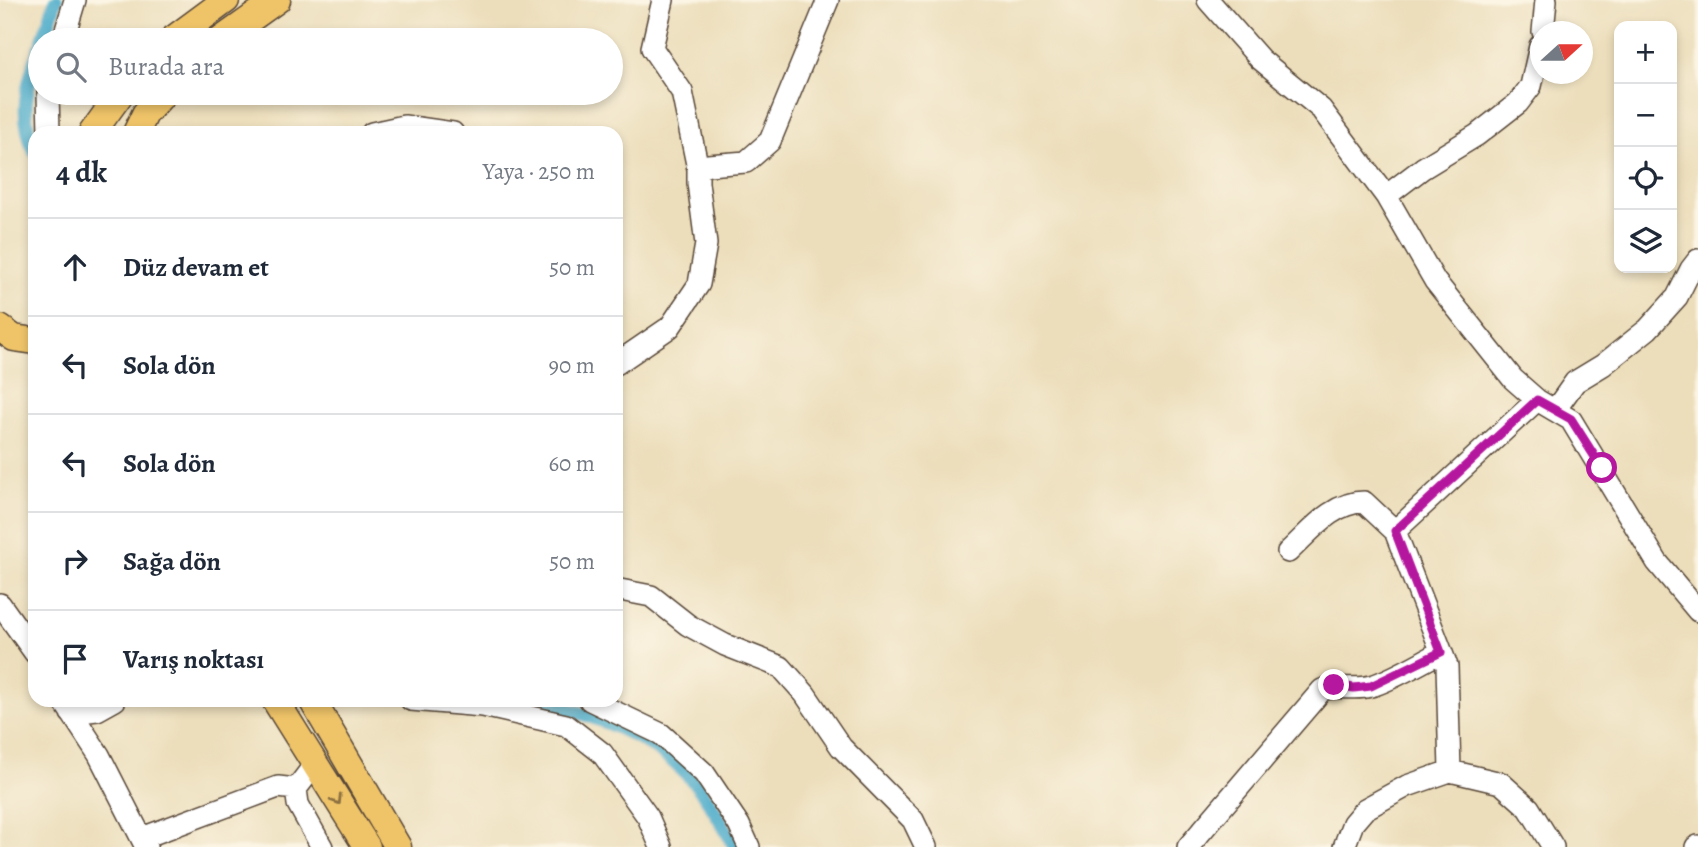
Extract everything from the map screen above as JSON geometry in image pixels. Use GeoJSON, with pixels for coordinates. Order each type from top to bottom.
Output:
{"type":"FeatureCollection","features":[{"type":"Feature","properties":{"kind":"main road"},"geometry":{"type":"LineString","coordinates":[[188,28],[226,0]]}},
{"type":"Feature","properties":{"kind":"main road"},"geometry":{"type":"LineString","coordinates":[[238,28],[277,0]]}},
{"type":"Feature","properties":{"kind":"main road"},"geometry":{"type":"LineString","coordinates":[[97,126],[112,105]]}},
{"type":"Feature","properties":{"kind":"main road"},"geometry":{"type":"LineString","coordinates":[[139,126],[153,105]]}},
{"type":"Feature","properties":{"kind":"main road"},"geometry":{"type":"LineString","coordinates":[[0,328],[15,338],[28,340]]}},
{"type":"Feature","properties":{"kind":"main road"},"geometry":{"type":"LineString","coordinates":[[279,707],[367,847]]}},
{"type":"Feature","properties":{"kind":"main road"},"geometry":{"type":"LineString","coordinates":[[316,707],[398,847]]}},
{"type":"Feature","properties":{"kind":"street"},"geometry":{"type":"LineString","coordinates":[[67,28],[75,0]]}},
{"type":"Feature","properties":{"kind":"street"},"geometry":{"type":"LineString","coordinates":[[623,359],[670,327],[699,284],[706,244],[698,169],[682,92],[652,48],[663,0]]}},
{"type":"Feature","properties":{"kind":"street"},"geometry":{"type":"LineString","coordinates":[[698,169],[708,164],[746,162],[770,141],[828,0]]}},
{"type":"Feature","properties":{"kind":"street"},"geometry":{"type":"LineString","coordinates":[[1208,0],[1260,59],[1321,109],[1386,196],[1435,281],[1513,379],[1546,405],[1571,419],[1657,562],[1698,611]]}},
{"type":"Feature","properties":{"kind":"street"},"geometry":{"type":"LineString","coordinates":[[1545,21],[1546,0]]}},
{"type":"Feature","properties":{"kind":"street"},"geometry":{"type":"LineString","coordinates":[[1386,196],[1423,168],[1477,135],[1518,103],[1532,84]]}},
{"type":"Feature","properties":{"kind":"street"},"geometry":{"type":"LineString","coordinates":[[48,105],[49,126]]}},
{"type":"Feature","properties":{"kind":"street"},"geometry":{"type":"LineString","coordinates":[[1395,531],[1546,405],[1648,329],[1677,297],[1691,268],[1698,260]]}},
{"type":"Feature","properties":{"kind":"street"},"geometry":{"type":"LineString","coordinates":[[1288,552],[1331,512],[1352,502],[1364,502],[1395,531],[1447,666],[1450,771]]}},
{"type":"Feature","properties":{"kind":"street"},"geometry":{"type":"LineString","coordinates":[[623,591],[651,596],[688,625],[724,645],[781,667],[805,694],[841,747],[913,820],[926,847]]}},
{"type":"Feature","properties":{"kind":"street"},"geometry":{"type":"LineString","coordinates":[[0,604],[28,643]]}},
{"type":"Feature","properties":{"kind":"street"},"geometry":{"type":"LineString","coordinates":[[1188,847],[1322,690],[1334,685],[1354,688],[1371,686],[1441,652]]}},
{"type":"Feature","properties":{"kind":"street"},"geometry":{"type":"LineString","coordinates":[[68,707],[99,755],[144,843],[278,787],[296,789]]}},
{"type":"Feature","properties":{"kind":"street"},"geometry":{"type":"LineString","coordinates":[[74,707],[97,710],[103,707]]}},
{"type":"Feature","properties":{"kind":"street"},"geometry":{"type":"LineString","coordinates":[[486,707],[566,725],[602,753],[648,817],[661,847]]}},
{"type":"Feature","properties":{"kind":"street"},"geometry":{"type":"LineString","coordinates":[[605,707],[661,734],[704,773],[739,825],[749,847]]}},
{"type":"Feature","properties":{"kind":"street"},"geometry":{"type":"LineString","coordinates":[[315,764],[296,789],[298,804],[322,847]]}},
{"type":"Feature","properties":{"kind":"street"},"geometry":{"type":"LineString","coordinates":[[1344,847],[1353,823],[1365,809],[1407,786],[1450,771],[1501,783],[1529,808],[1553,847]]}},
{"type":"Feature","properties":{"kind":"waterway"},"geometry":{"type":"LineString","coordinates":[[47,28],[56,0]]}},
{"type":"Feature","properties":{"kind":"waterway"},"geometry":{"type":"LineString","coordinates":[[28,87],[28,129]]}},
{"type":"Feature","properties":{"kind":"waterway"},"geometry":{"type":"LineString","coordinates":[[556,707],[596,718],[642,740],[662,753],[681,769],[709,801],[735,847]]}},
{"type":"Feature","properties":{"kind":"route"},"geometry":{"type":"LineString","coordinates":[[1334,685],[1354,688],[1371,686],[1441,652],[1395,531],[1537,400],[1571,419],[1602,468]]}}]}
